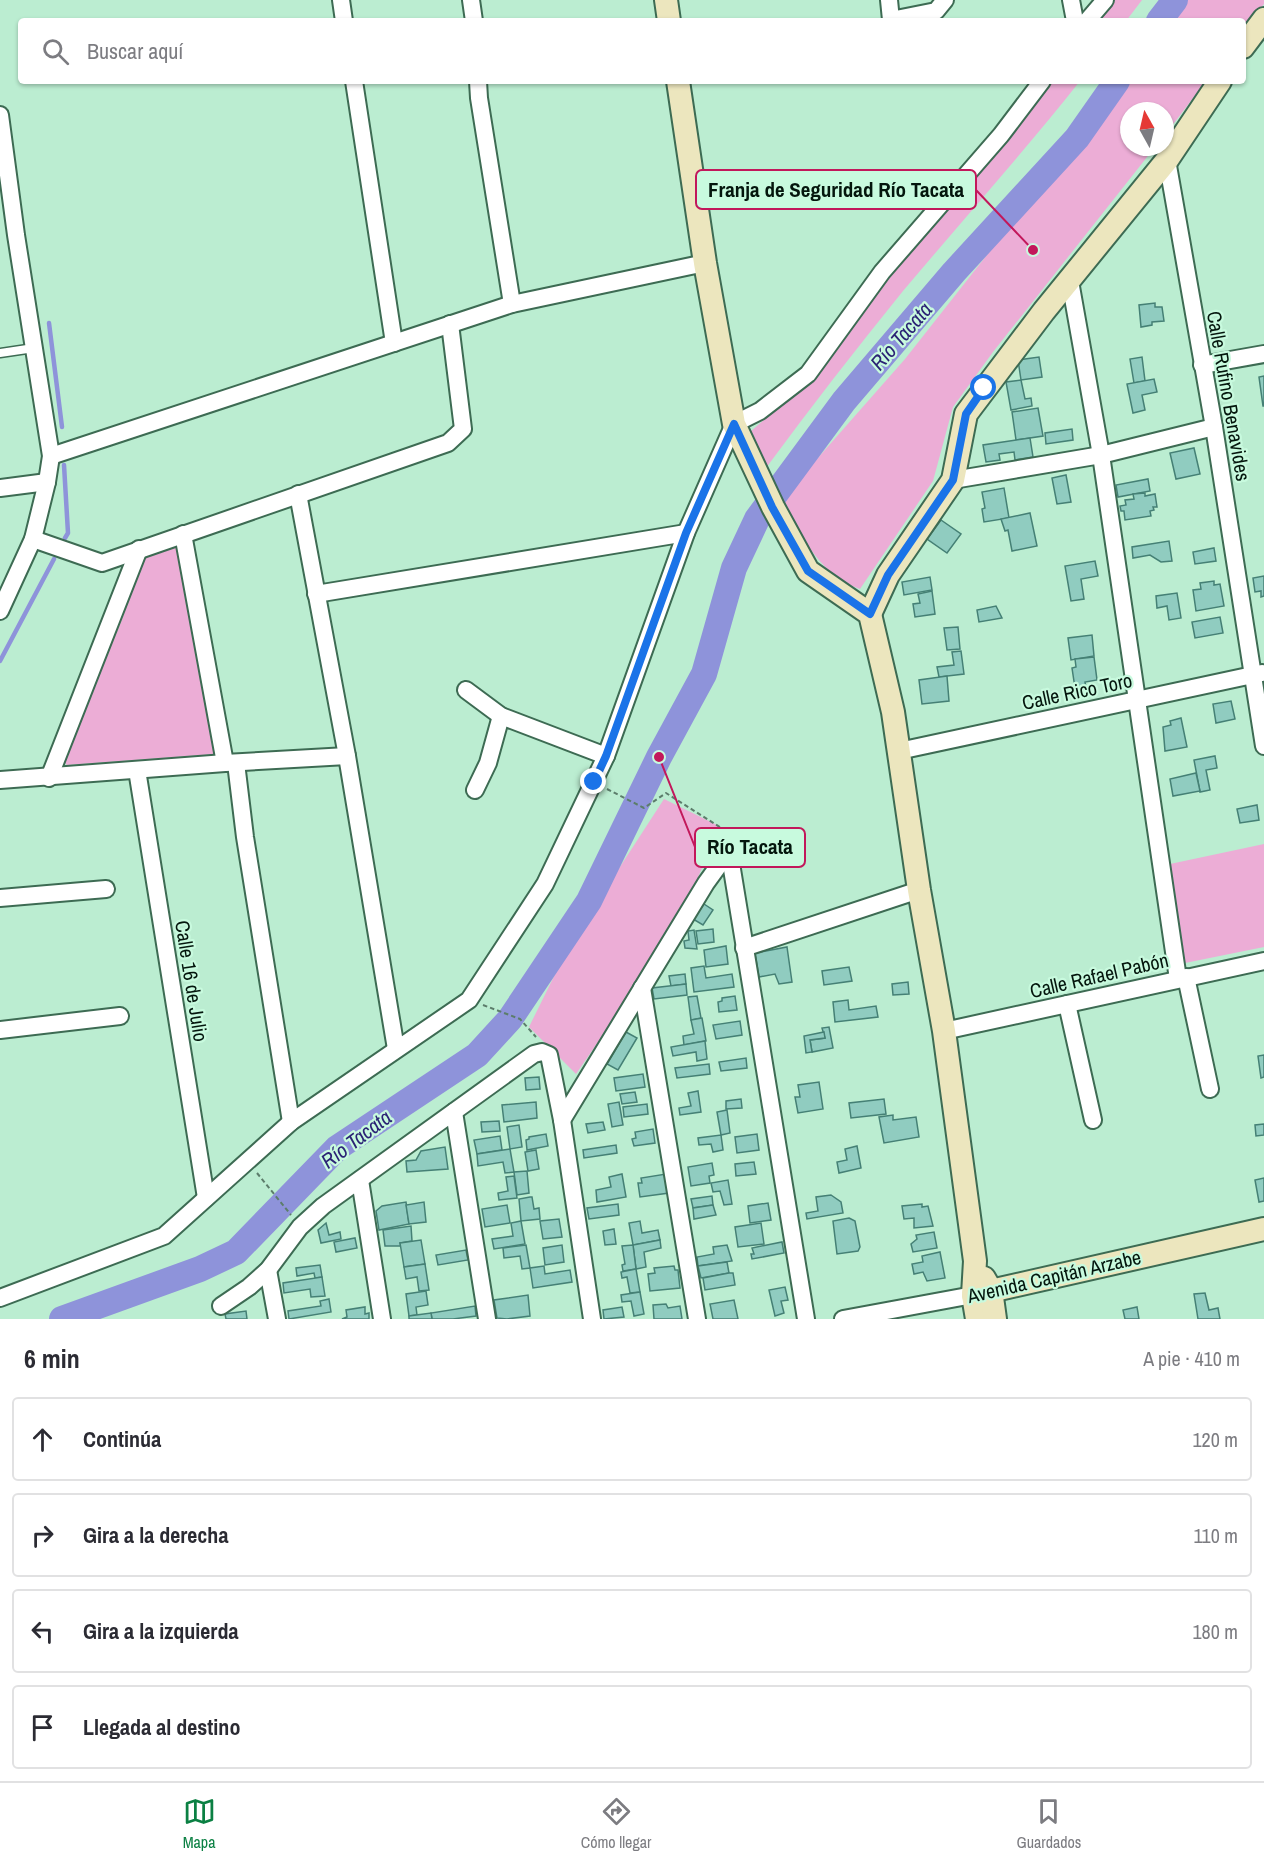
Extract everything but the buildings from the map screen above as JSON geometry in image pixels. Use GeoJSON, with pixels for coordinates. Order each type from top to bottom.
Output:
{"type":"FeatureCollection","features":[{"type":"Feature","properties":{"kind":"street"},"geometry":{"type":"LineString","coordinates":[[341,0],[344,18]]}},
{"type":"Feature","properties":{"kind":"street"},"geometry":{"type":"LineString","coordinates":[[471,0],[474,18]]}},
{"type":"Feature","properties":{"kind":"street"},"geometry":{"type":"LineString","coordinates":[[666,0],[669,18]]}},
{"type":"Feature","properties":{"kind":"street"},"geometry":{"type":"LineString","coordinates":[[889,0],[891,18]]}},
{"type":"Feature","properties":{"kind":"street"},"geometry":{"type":"LineString","coordinates":[[901,18],[936,11],[945,0]]}},
{"type":"Feature","properties":{"kind":"street"},"geometry":{"type":"LineString","coordinates":[[1071,0],[1074,18]]}},
{"type":"Feature","properties":{"kind":"street"},"geometry":{"type":"LineString","coordinates":[[1090,18],[1105,0]]}},
{"type":"Feature","properties":{"kind":"street"},"geometry":{"type":"LineString","coordinates":[[1246,43],[1264,19]]}},
{"type":"Feature","properties":{"kind":"street"},"geometry":{"type":"LineString","coordinates":[[354,84],[394,343]]}},
{"type":"Feature","properties":{"kind":"street"},"geometry":{"type":"LineString","coordinates":[[478,84],[512,304]]}},
{"type":"Feature","properties":{"kind":"street"},"geometry":{"type":"LineString","coordinates":[[678,84],[705,263],[734,424],[772,507],[808,571],[870,614]]}},
{"type":"Feature","properties":{"kind":"street"},"geometry":{"type":"LineString","coordinates":[[0,1298],[164,1236],[291,1122],[468,1000],[545,884],[594,782],[606,756],[686,533],[734,424],[760,411],[808,374],[882,272],[1001,135],[1040,84]]}},
{"type":"Feature","properties":{"kind":"street"},"geometry":{"type":"LineString","coordinates":[[995,1319],[982,1293],[975,1261],[944,1031],[919,890],[893,712],[870,614],[888,575],[953,480],[966,414],[1037,319],[1167,160],[1218,84]]}},
{"type":"Feature","properties":{"kind":"street"},"geometry":{"type":"LineString","coordinates":[[0,116],[16,235],[51,456],[33,539],[0,611]]}},
{"type":"Feature","properties":{"kind":"street","name":"Calle Rufino Benavides"},"geometry":{"type":"LineString","coordinates":[[1167,160],[1259,674],[1264,746]]}},
{"type":"Feature","properties":{"kind":"street"},"geometry":{"type":"LineString","coordinates":[[51,456],[512,304],[705,263]]}},
{"type":"Feature","properties":{"kind":"street"},"geometry":{"type":"LineString","coordinates":[[1070,281],[1101,455],[1182,978],[1210,1089]]}},
{"type":"Feature","properties":{"kind":"street"},"geometry":{"type":"LineString","coordinates":[[33,539],[102,562],[448,443],[463,429],[450,324]]}},
{"type":"Feature","properties":{"kind":"street"},"geometry":{"type":"LineString","coordinates":[[1202,364],[1264,354]]}},
{"type":"Feature","properties":{"kind":"street"},"geometry":{"type":"LineString","coordinates":[[953,480],[1101,455],[1214,427]]}},
{"type":"Feature","properties":{"kind":"street"},"geometry":{"type":"LineString","coordinates":[[0,488],[47,482]]}},
{"type":"Feature","properties":{"kind":"street"},"geometry":{"type":"LineString","coordinates":[[298,494],[347,756],[396,1049]]}},
{"type":"Feature","properties":{"kind":"street"},"geometry":{"type":"LineString","coordinates":[[316,594],[686,533]]}},
{"type":"Feature","properties":{"kind":"street"},"geometry":{"type":"LineString","coordinates":[[183,534],[245,837],[291,1122]]}},
{"type":"Feature","properties":{"kind":"street"},"geometry":{"type":"LineString","coordinates":[[49,778],[139,549]]}},
{"type":"Feature","properties":{"kind":"street","name":"Calle Rico Toro"},"geometry":{"type":"LineString","coordinates":[[899,751],[1259,674]]}},
{"type":"Feature","properties":{"kind":"street"},"geometry":{"type":"LineString","coordinates":[[466,690],[501,716],[606,756]]}},
{"type":"Feature","properties":{"kind":"street"},"geometry":{"type":"LineString","coordinates":[[475,790],[488,763],[501,716]]}},
{"type":"Feature","properties":{"kind":"street"},"geometry":{"type":"LineString","coordinates":[[0,780],[347,756]]}},
{"type":"Feature","properties":{"kind":"street","name":"Calle 16 de Julio"},"geometry":{"type":"LineString","coordinates":[[137,770],[206,1198]]}},
{"type":"Feature","properties":{"kind":"street"},"geometry":{"type":"LineString","coordinates":[[734,845],[744,948],[806,1319]]}},
{"type":"Feature","properties":{"kind":"street"},"geometry":{"type":"LineString","coordinates":[[562,1120],[706,884],[734,845]]}},
{"type":"Feature","properties":{"kind":"street"},"geometry":{"type":"LineString","coordinates":[[0,898],[106,889]]}},
{"type":"Feature","properties":{"kind":"street"},"geometry":{"type":"LineString","coordinates":[[744,948],[919,890]]}},
{"type":"Feature","properties":{"kind":"street","name":"Calle Rafael Pabón"},"geometry":{"type":"LineString","coordinates":[[944,1031],[1264,962]]}},
{"type":"Feature","properties":{"kind":"street"},"geometry":{"type":"LineString","coordinates":[[642,988],[697,1319]]}},
{"type":"Feature","properties":{"kind":"street"},"geometry":{"type":"LineString","coordinates":[[1068,1004],[1093,1120]]}},
{"type":"Feature","properties":{"kind":"street"},"geometry":{"type":"LineString","coordinates":[[0,1030],[120,1016]]}},
{"type":"Feature","properties":{"kind":"street"},"geometry":{"type":"LineString","coordinates":[[221,1306],[249,1287],[268,1270],[300,1227],[323,1206],[534,1054],[542,1052],[549,1055],[562,1120],[592,1319]]}},
{"type":"Feature","properties":{"kind":"street"},"geometry":{"type":"LineString","coordinates":[[454,1112],[487,1319]]}},
{"type":"Feature","properties":{"kind":"street"},"geometry":{"type":"LineString","coordinates":[[360,1180],[382,1319]]}},
{"type":"Feature","properties":{"kind":"street","name":"Avenida Capitán Arzabe"},"geometry":{"type":"LineString","coordinates":[[843,1319],[982,1293],[1264,1229]]}},
{"type":"Feature","properties":{"kind":"street"},"geometry":{"type":"LineString","coordinates":[[268,1270],[277,1319]]}},
{"type":"Feature","properties":{"kind":"street"},"geometry":{"type":"LineString","coordinates":[[977,1319],[982,1293]]}},
{"type":"Feature","properties":{"kind":"lane"},"geometry":{"type":"LineString","coordinates":[[0,353],[35,348]]}},
{"type":"Feature","properties":{"kind":"path"},"geometry":{"type":"LineString","coordinates":[[594,782],[644,808],[666,793],[734,845]]}},
{"type":"Feature","properties":{"kind":"path"},"geometry":{"type":"LineString","coordinates":[[495,1008],[520,1019],[537,1038],[542,1052]]}},
{"type":"Feature","properties":{"kind":"path"},"geometry":{"type":"LineString","coordinates":[[247,1162],[288,1212]]}},
{"type":"Feature","properties":{"kind":"shaded area"},"geometry":{"type":"Polygon","coordinates":[[[1111,0],[1142,0],[1128,18],[1097,18],[1111,0]]]}},
{"type":"Feature","properties":{"kind":"shaded area"},"geometry":{"type":"Polygon","coordinates":[[[1187,0],[1264,0],[1264,4],[1246,28],[1246,18],[1173,18],[1187,0]]]}},
{"type":"Feature","properties":{"kind":"shaded area"},"geometry":{"type":"Polygon","coordinates":[[[1046,84],[1078,84],[1015,161],[903,291],[766,468],[750,432],[811,379],[886,276],[1046,84]]]}},
{"type":"Feature","properties":{"kind":"shaded area"},"geometry":{"type":"Polygon","coordinates":[[[1122,84],[1204,84],[1174,123],[1174,102],[1120,102],[1120,156],[1148,156],[993,352],[953,407],[933,481],[860,589],[833,574],[822,564],[780,501],[905,359],[1122,84]]]}},
{"type":"Feature","properties":{"kind":"shaded area"},"geometry":{"type":"Polygon","coordinates":[[[177,541],[216,754],[67,765],[63,761],[123,617],[141,554],[177,541]]]}},
{"type":"Feature","properties":{"kind":"shaded area"},"geometry":{"type":"Polygon","coordinates":[[[664,799],[719,826],[697,880],[636,987],[576,1074],[529,1027],[570,944],[664,799]]]}},
{"type":"Feature","properties":{"kind":"shaded area"},"geometry":{"type":"Polygon","coordinates":[[[1264,844],[1264,947],[1185,963],[1170,864],[1264,844]]]}},
{"type":"Feature","properties":{"kind":"waterway","name":"Río Tacata"},"geometry":{"type":"LineString","coordinates":[[1161,18],[1175,0]]}},
{"type":"Feature","properties":{"kind":"waterway","name":"Río Tacata"},"geometry":{"type":"LineString","coordinates":[[62,1319],[200,1269],[236,1252],[337,1148],[477,1055],[510,1019],[589,901],[659,757],[704,674],[734,568],[757,519],[844,401],[954,272],[1077,138],[1115,84]]}},
{"type":"Feature","properties":{"kind":"waterway"},"geometry":{"type":"LineString","coordinates":[[49,323],[62,427]]}},
{"type":"Feature","properties":{"kind":"waterway"},"geometry":{"type":"LineString","coordinates":[[64,465],[68,533],[65,538]]}},
{"type":"Feature","properties":{"kind":"waterway"},"geometry":{"type":"LineString","coordinates":[[0,661],[54,559]]}},
{"type":"Feature","properties":{"kind":"place","name":"Franja de Seguridad Río Tacata"},"geometry":{"type":"Point","coordinates":[1033,250]}},
{"type":"Feature","properties":{"kind":"place","name":"Río Tacata"},"geometry":{"type":"Point","coordinates":[659,757]}},
{"type":"Feature","properties":{"kind":"route"},"geometry":{"type":"LineString","coordinates":[[594,782],[606,756],[686,533],[734,424],[772,507],[808,571],[870,614],[888,575],[953,480],[966,414],[984,388]]}}]}
